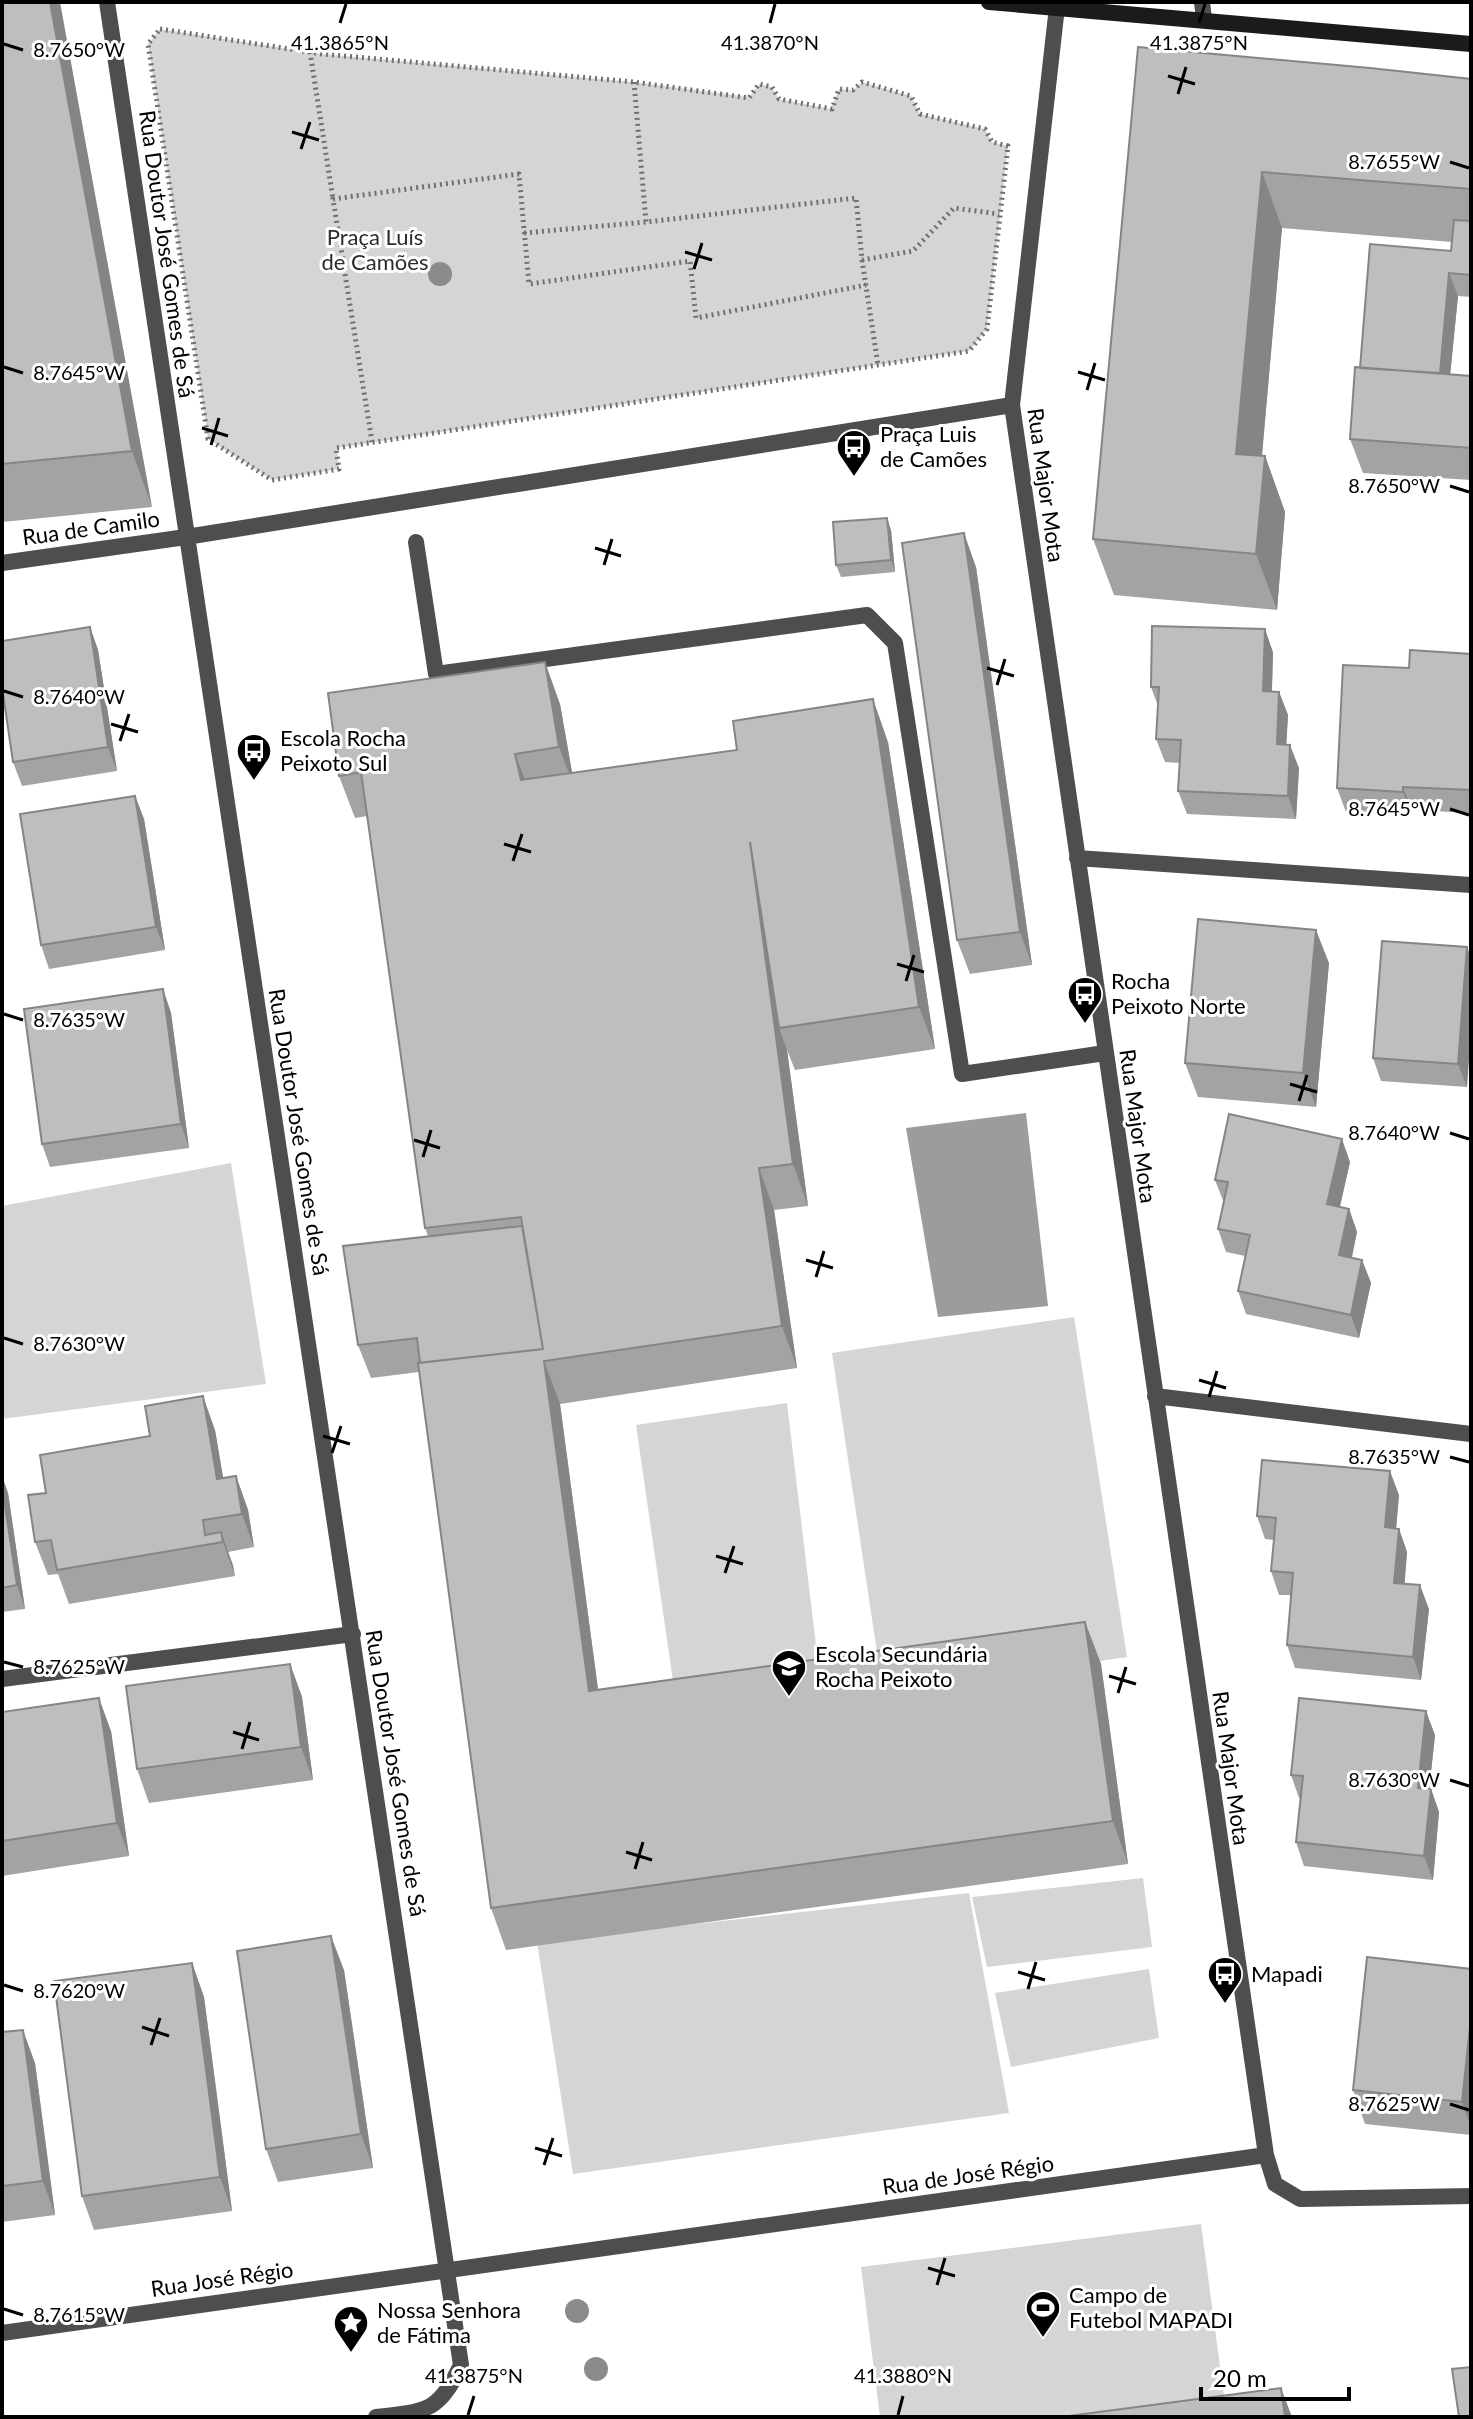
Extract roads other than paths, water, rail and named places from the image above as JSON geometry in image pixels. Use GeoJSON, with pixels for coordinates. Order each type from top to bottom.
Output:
{"type":"FeatureCollection","features":[{"type":"Feature","properties":{"kind":"main road"},"geometry":{"type":"LineString","coordinates":[[989,2],[1057,7],[1203,10],[1471,44]]}},
{"type":"Feature","properties":{"kind":"street","name":"Rua Doutor José Gomes de Sá"},"geometry":{"type":"LineString","coordinates":[[107,2],[461,2365],[451,2388],[430,2409],[376,2417]]}},
{"type":"Feature","properties":{"kind":"street","name":"Rua Major Mota"},"geometry":{"type":"LineString","coordinates":[[1057,7],[1012,405],[1266,2155]]}},
{"type":"Feature","properties":{"kind":"street"},"geometry":{"type":"LineString","coordinates":[[186,537],[1012,405]]}},
{"type":"Feature","properties":{"kind":"street","name":"Rua de Camilo"},"geometry":{"type":"LineString","coordinates":[[2,563],[186,537]]}},
{"type":"Feature","properties":{"kind":"street"},"geometry":{"type":"LineString","coordinates":[[416,542],[436,674],[867,615],[895,643],[962,1074],[1105,1053]]}},
{"type":"Feature","properties":{"kind":"street"},"geometry":{"type":"LineString","coordinates":[[1077,858],[1471,885]]}},
{"type":"Feature","properties":{"kind":"street"},"geometry":{"type":"LineString","coordinates":[[1155,1396],[1471,1434]]}},
{"type":"Feature","properties":{"kind":"street"},"geometry":{"type":"LineString","coordinates":[[2,1679],[353,1634]]}},
{"type":"Feature","properties":{"kind":"street"},"geometry":{"type":"LineString","coordinates":[[1266,2155],[1275,2184],[1300,2199],[1471,2196]]}},
{"type":"Feature","properties":{"kind":"street","name":"Rua de José Régio"},"geometry":{"type":"LineString","coordinates":[[448,2269],[1266,2155]]}},
{"type":"Feature","properties":{"kind":"street","name":"Rua José Régio"},"geometry":{"type":"LineString","coordinates":[[2,2333],[448,2269]]}},
{"type":"Feature","properties":{"kind":"place","name":"Praça Luis de Camões"},"geometry":{"type":"Point","coordinates":[854,478]}},
{"type":"Feature","properties":{"kind":"place","name":"Escola Rocha Peixoto Sul"},"geometry":{"type":"Point","coordinates":[254,782]}},
{"type":"Feature","properties":{"kind":"place","name":"Rocha Peixoto Norte"},"geometry":{"type":"Point","coordinates":[1085,1025]}},
{"type":"Feature","properties":{"kind":"place","name":"Escola Secundária Rocha Peixoto"},"geometry":{"type":"Point","coordinates":[789,1698]}},
{"type":"Feature","properties":{"kind":"place","name":"Mapadi"},"geometry":{"type":"Point","coordinates":[1225,2005]}},
{"type":"Feature","properties":{"kind":"place","name":"Campo de Futebol MAPADI"},"geometry":{"type":"Point","coordinates":[1043,2339]}},
{"type":"Feature","properties":{"kind":"place","name":"Nossa Senhora de Fátima"},"geometry":{"type":"Point","coordinates":[351,2354]}},
{"type":"Feature","properties":{"kind":"park label","name":"Praça Luís de Camões"},"geometry":{"type":"Point","coordinates":[375,250]}}]}
